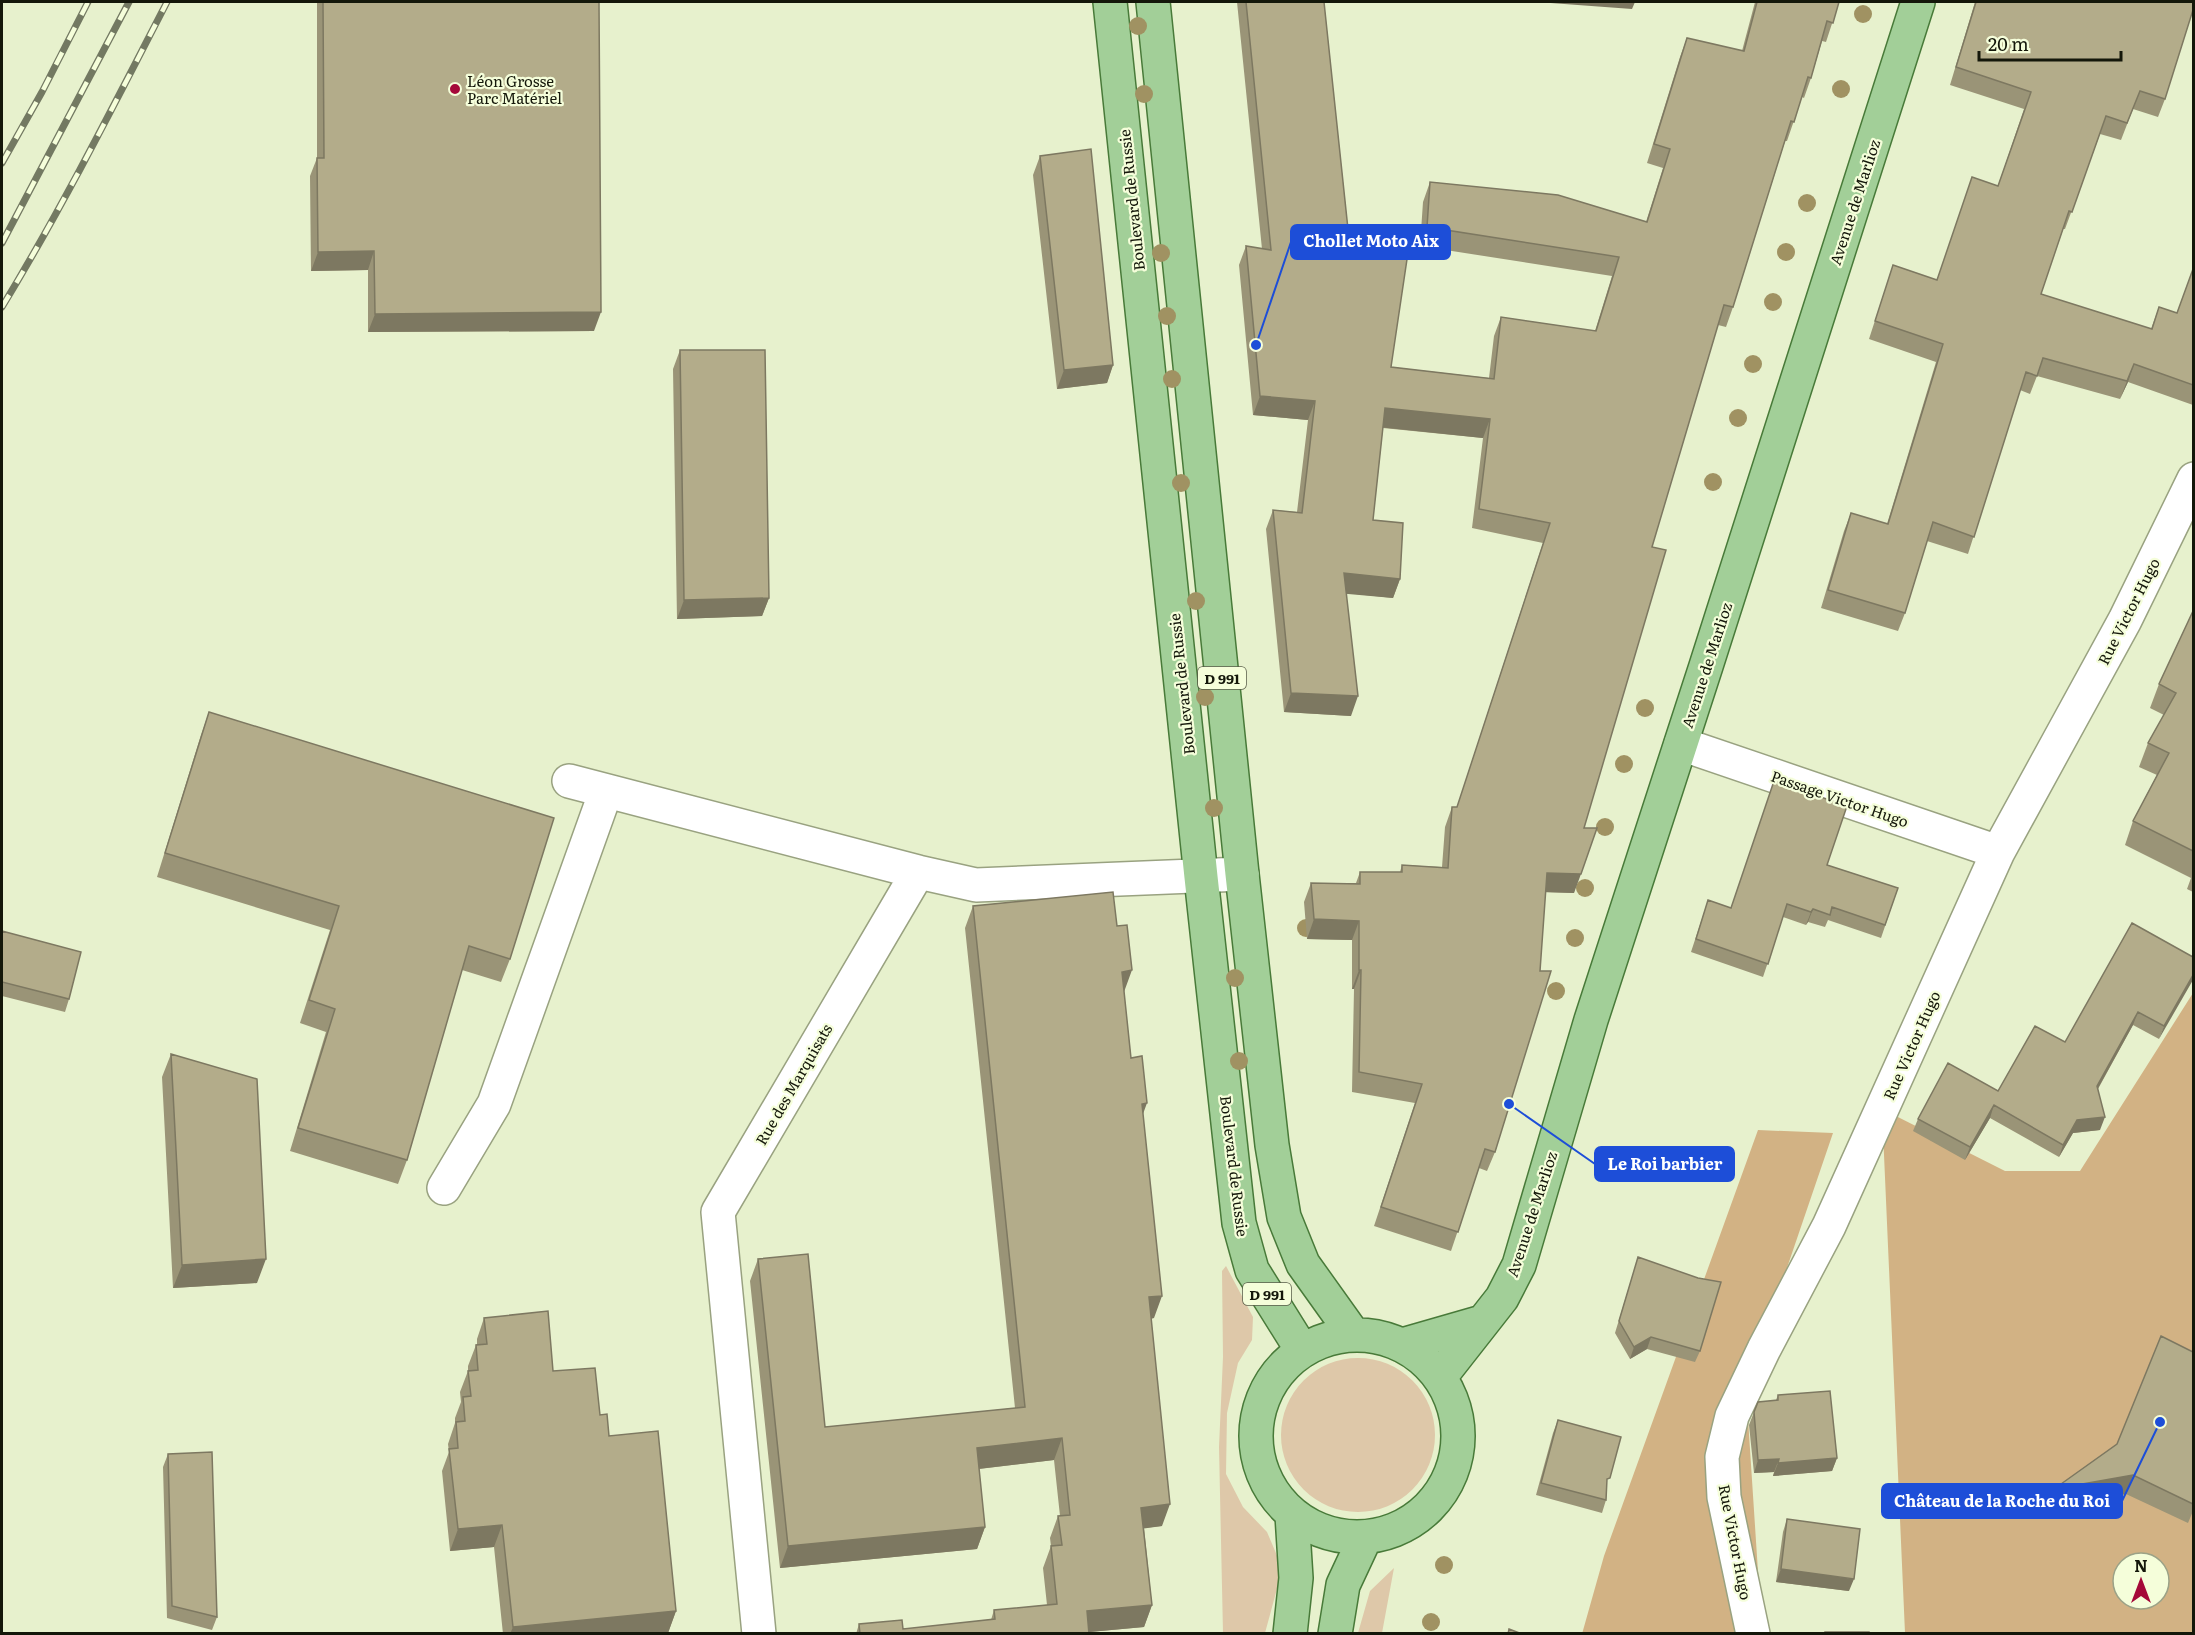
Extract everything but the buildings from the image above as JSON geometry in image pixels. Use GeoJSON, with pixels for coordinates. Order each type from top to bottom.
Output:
{"type":"FeatureCollection","features":[{"type":"Feature","properties":{"kind":"main road","name":"Boulevard de Russie"},"geometry":{"type":"LineString","coordinates":[[1110,2],[1239,1222],[1252,1270],[1302,1350]]}},
{"type":"Feature","properties":{"kind":"main road","name":"D 991"},"geometry":{"type":"LineString","coordinates":[[1154,2],[1242,874],[1272,1145],[1284,1217],[1304,1264],[1353,1334]]}},
{"type":"Feature","properties":{"kind":"main road","name":"Avenue de Marlioz"},"geometry":{"type":"LineString","coordinates":[[1440,1377],[1502,1298],[1519,1264],[1591,1020],[1918,2]]}},
{"type":"Feature","properties":{"kind":"main road"},"geometry":{"type":"LineString","coordinates":[[1402,1346],[1482,1322]]}},
{"type":"Feature","properties":{"kind":"main road"},"geometry":{"type":"LineString","coordinates":[[1353,1334],[1378,1337],[1402,1346],[1423,1359],[1440,1377],[1454,1407],[1458,1440],[1451,1472],[1435,1500],[1413,1520],[1386,1533],[1365,1538],[1324,1532],[1292,1515],[1281,1504],[1262,1475],[1255,1440],[1260,1405],[1276,1374],[1302,1350],[1326,1339],[1353,1334]]}},
{"type":"Feature","properties":{"kind":"main road"},"geometry":{"type":"LineString","coordinates":[[1290,1634],[1296,1578],[1292,1515]]}},
{"type":"Feature","properties":{"kind":"main road"},"geometry":{"type":"LineString","coordinates":[[1335,1634],[1343,1585],[1365,1538]]}},
{"type":"Feature","properties":{"kind":"street","name":"Rue Victor Hugo"},"geometry":{"type":"LineString","coordinates":[[1753,1634],[1724,1497],[1722,1456],[1737,1407],[1829,1227],[1998,852],[2125,620],[2193,479]]}},
{"type":"Feature","properties":{"kind":"street","name":"Passage Victor Hugo"},"geometry":{"type":"LineString","coordinates":[[1681,744],[1998,852]]}},
{"type":"Feature","properties":{"kind":"street"},"geometry":{"type":"LineString","coordinates":[[569,781],[976,885],[1201,878],[1242,874]]}},
{"type":"Feature","properties":{"kind":"street"},"geometry":{"type":"LineString","coordinates":[[444,1188],[494,1104],[606,791]]}},
{"type":"Feature","properties":{"kind":"street","name":"Rue des Marquisats"},"geometry":{"type":"LineString","coordinates":[[759,1634],[718,1212],[918,872]]}},
{"type":"Feature","properties":{"kind":"shaded area"},"geometry":{"type":"Polygon","coordinates":[[[2193,993],[2193,1633],[1905,1633],[1882,1109],[2005,1171],[2080,1171],[2193,993]]]}},
{"type":"Feature","properties":{"kind":"shaded area"},"geometry":{"type":"Polygon","coordinates":[[[1758,1130],[1833,1133],[1746,1388],[1762,1633],[1582,1634],[1604,1556],[1758,1130]]]}},
{"type":"Feature","properties":{"kind":"shaded area"},"geometry":{"type":"Polygon","coordinates":[[[1226,1266],[1253,1317],[1252,1340],[1238,1363],[1227,1413],[1226,1474],[1243,1507],[1267,1532],[1278,1558],[1278,1585],[1265,1633],[1223,1633],[1219,1447],[1223,1357],[1222,1271],[1226,1266]]]}},
{"type":"Feature","properties":{"kind":"shaded area"},"geometry":{"type":"Polygon","coordinates":[[[1358,1358],[1373,1359],[1387,1364],[1401,1371],[1412,1381],[1422,1392],[1429,1406],[1434,1420],[1434,1450],[1429,1464],[1422,1478],[1412,1489],[1401,1499],[1387,1506],[1373,1511],[1358,1512],[1343,1511],[1329,1506],[1315,1499],[1304,1489],[1294,1478],[1287,1464],[1282,1450],[1281,1435],[1282,1420],[1287,1406],[1294,1392],[1304,1381],[1315,1371],[1329,1364],[1343,1359],[1358,1358]]]}},
{"type":"Feature","properties":{"kind":"shaded area"},"geometry":{"type":"Polygon","coordinates":[[[1394,1568],[1382,1633],[1358,1633],[1370,1591],[1394,1568]]]}},
{"type":"Feature","properties":{"kind":"railway"},"geometry":{"type":"LineString","coordinates":[[2,163],[42,92],[88,2]]}},
{"type":"Feature","properties":{"kind":"railway"},"geometry":{"type":"LineString","coordinates":[[2,243],[129,2]]}},
{"type":"Feature","properties":{"kind":"railway"},"geometry":{"type":"LineString","coordinates":[[2,307],[67,194],[167,2]]}},
{"type":"Feature","properties":{"kind":"place","name":"Léon Grosse Parc Matériel"},"geometry":{"type":"Point","coordinates":[455,89]}},
{"type":"Feature","properties":{"kind":"place","name":"Chollet Moto Aix"},"geometry":{"type":"Point","coordinates":[1256,345]}},
{"type":"Feature","properties":{"kind":"place","name":"Le Roi barbier"},"geometry":{"type":"Point","coordinates":[1509,1104]}},
{"type":"Feature","properties":{"kind":"place","name":"Château de la Roche du Roi"},"geometry":{"type":"Point","coordinates":[2160,1422]}}]}
